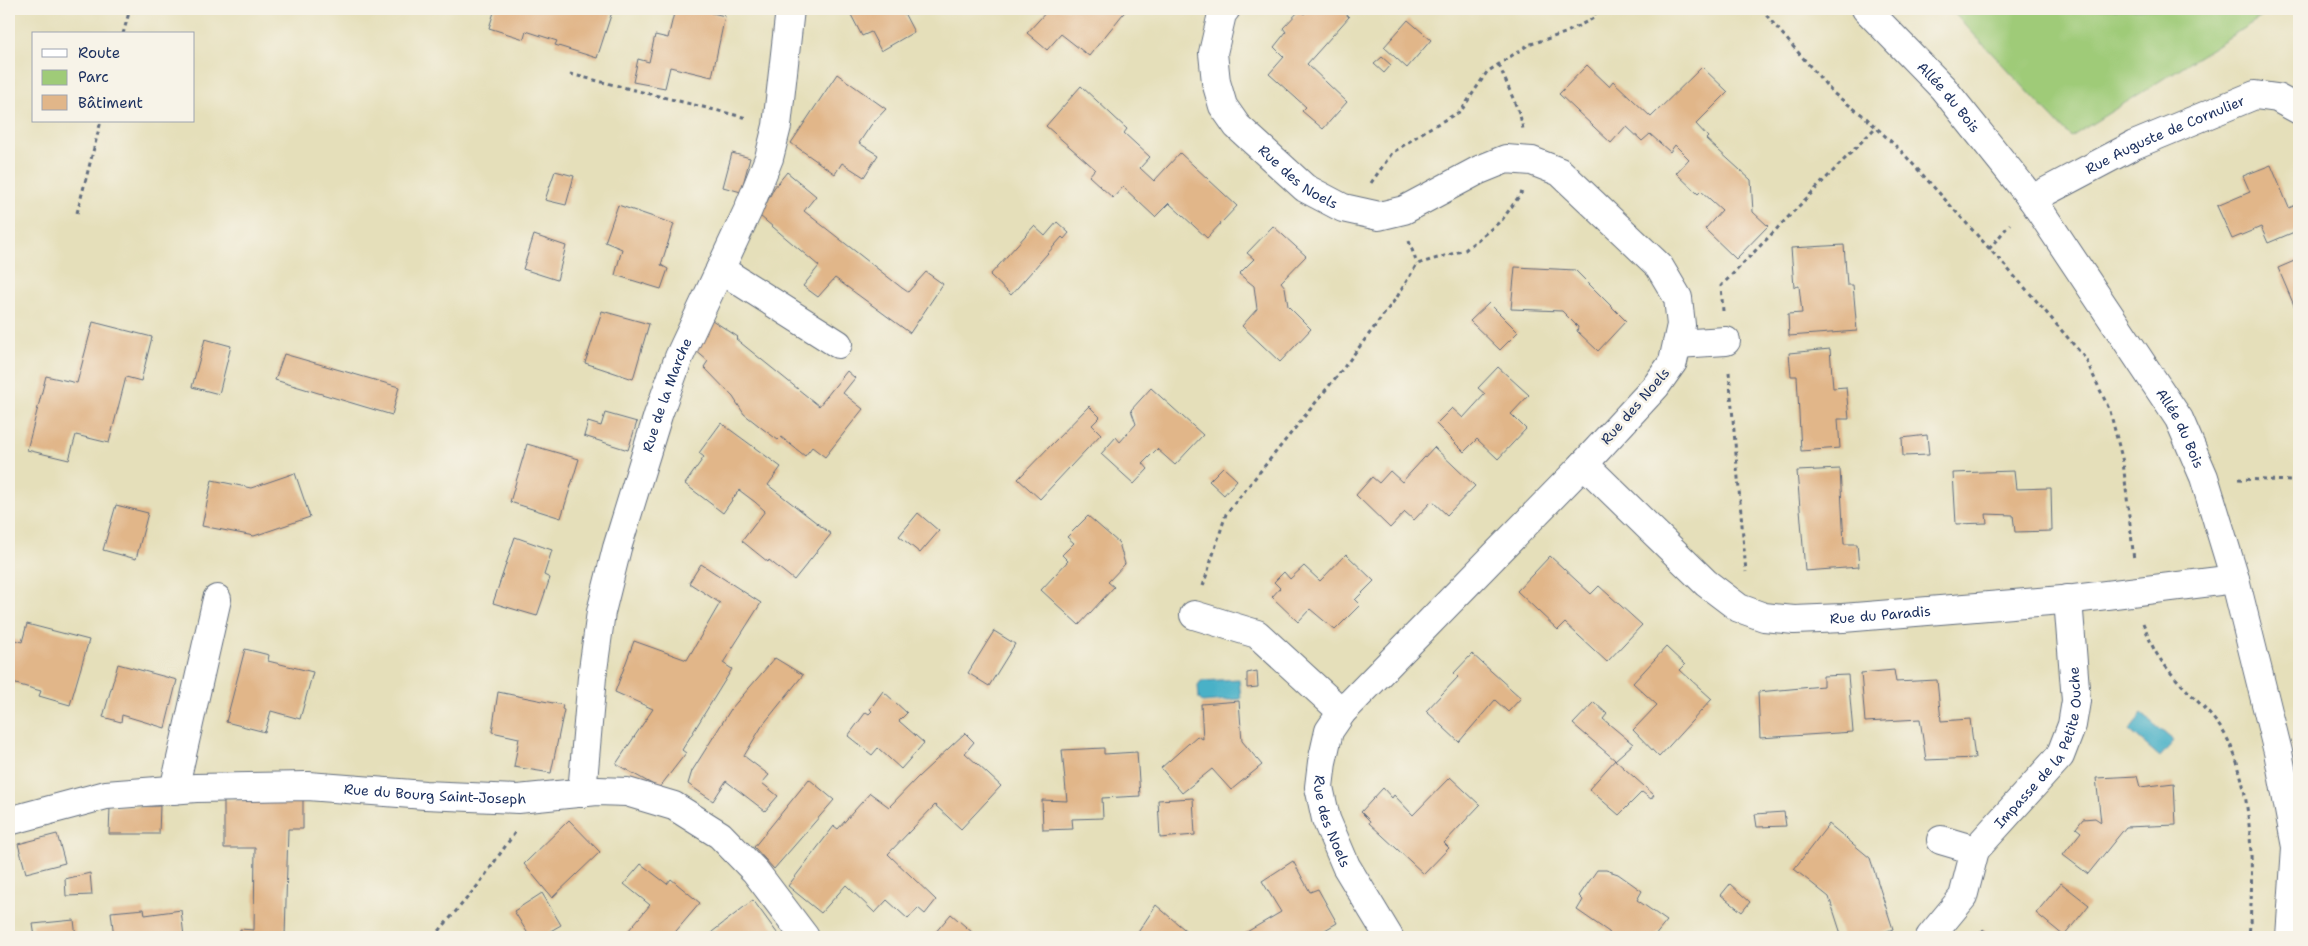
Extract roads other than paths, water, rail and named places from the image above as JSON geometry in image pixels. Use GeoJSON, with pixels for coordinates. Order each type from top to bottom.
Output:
{"type":"FeatureCollection","features":[{"type":"Feature","properties":{"kind":"street","name":"Rue de la Marche"},"geometry":{"type":"LineString","coordinates":[[582,793],[592,677],[601,612],[616,548],[658,415],[676,365],[752,202],[768,158],[777,126],[790,9]]}},
{"type":"Feature","properties":{"kind":"street","name":"Rue des Noels"},"geometry":{"type":"LineString","coordinates":[[1226,9],[1222,14],[1213,54],[1216,82],[1223,106],[1237,126],[1305,188],[1343,208],[1379,216],[1404,210],[1478,170],[1506,159],[1532,161],[1560,172],[1659,266],[1678,298],[1681,325],[1673,362],[1656,386],[1584,464],[1342,712],[1328,731],[1319,787],[1326,818],[1346,866],[1389,937]]}},
{"type":"Feature","properties":{"kind":"street","name":"Allée du Bois"},"geometry":{"type":"LineString","coordinates":[[1866,9],[1943,88],[2032,199],[2179,419],[2204,477],[2235,580],[2278,752],[2296,847],[2290,937]]}},
{"type":"Feature","properties":{"kind":"street","name":"Rue Auguste de Cornulier"},"geometry":{"type":"LineString","coordinates":[[2032,199],[2134,145],[2256,95],[2277,98],[2299,110]]}},
{"type":"Feature","properties":{"kind":"street"},"geometry":{"type":"LineString","coordinates":[[720,269],[838,344]]}},
{"type":"Feature","properties":{"kind":"street"},"geometry":{"type":"LineString","coordinates":[[1677,344],[1726,341]]}},
{"type":"Feature","properties":{"kind":"street","name":"Rue du Paradis"},"geometry":{"type":"LineString","coordinates":[[1584,464],[1706,583],[1739,608],[1764,617],[1794,620],[2068,599],[2235,580]]}},
{"type":"Feature","properties":{"kind":"street"},"geometry":{"type":"LineString","coordinates":[[174,790],[217,599]]}},
{"type":"Feature","properties":{"kind":"street","name":"Impasse de la Petite Ouche"},"geometry":{"type":"LineString","coordinates":[[1975,850],[2060,756],[2072,725],[2076,701],[2068,599]]}},
{"type":"Feature","properties":{"kind":"street"},"geometry":{"type":"LineString","coordinates":[[1194,614],[1257,634],[1342,712]]}},
{"type":"Feature","properties":{"kind":"street","name":"Rue du Bourg Saint-Joseph"},"geometry":{"type":"LineString","coordinates":[[9,821],[106,795],[174,790],[308,786],[425,795],[518,799],[582,793],[627,792],[674,806],[720,835],[755,871],[805,937]]}},
{"type":"Feature","properties":{"kind":"street"},"geometry":{"type":"LineString","coordinates":[[1930,937],[1963,896],[1975,850],[1941,840]]}},
{"type":"Feature","properties":{"kind":"water"},"geometry":{"type":"Polygon","coordinates":[[[1239,679],[1241,699],[1202,702],[1199,699],[1198,685],[1201,681],[1239,679]]]}},
{"type":"Feature","properties":{"kind":"water"},"geometry":{"type":"Polygon","coordinates":[[[2142,714],[2174,741],[2160,757],[2129,730],[2142,714]]]}}]}
